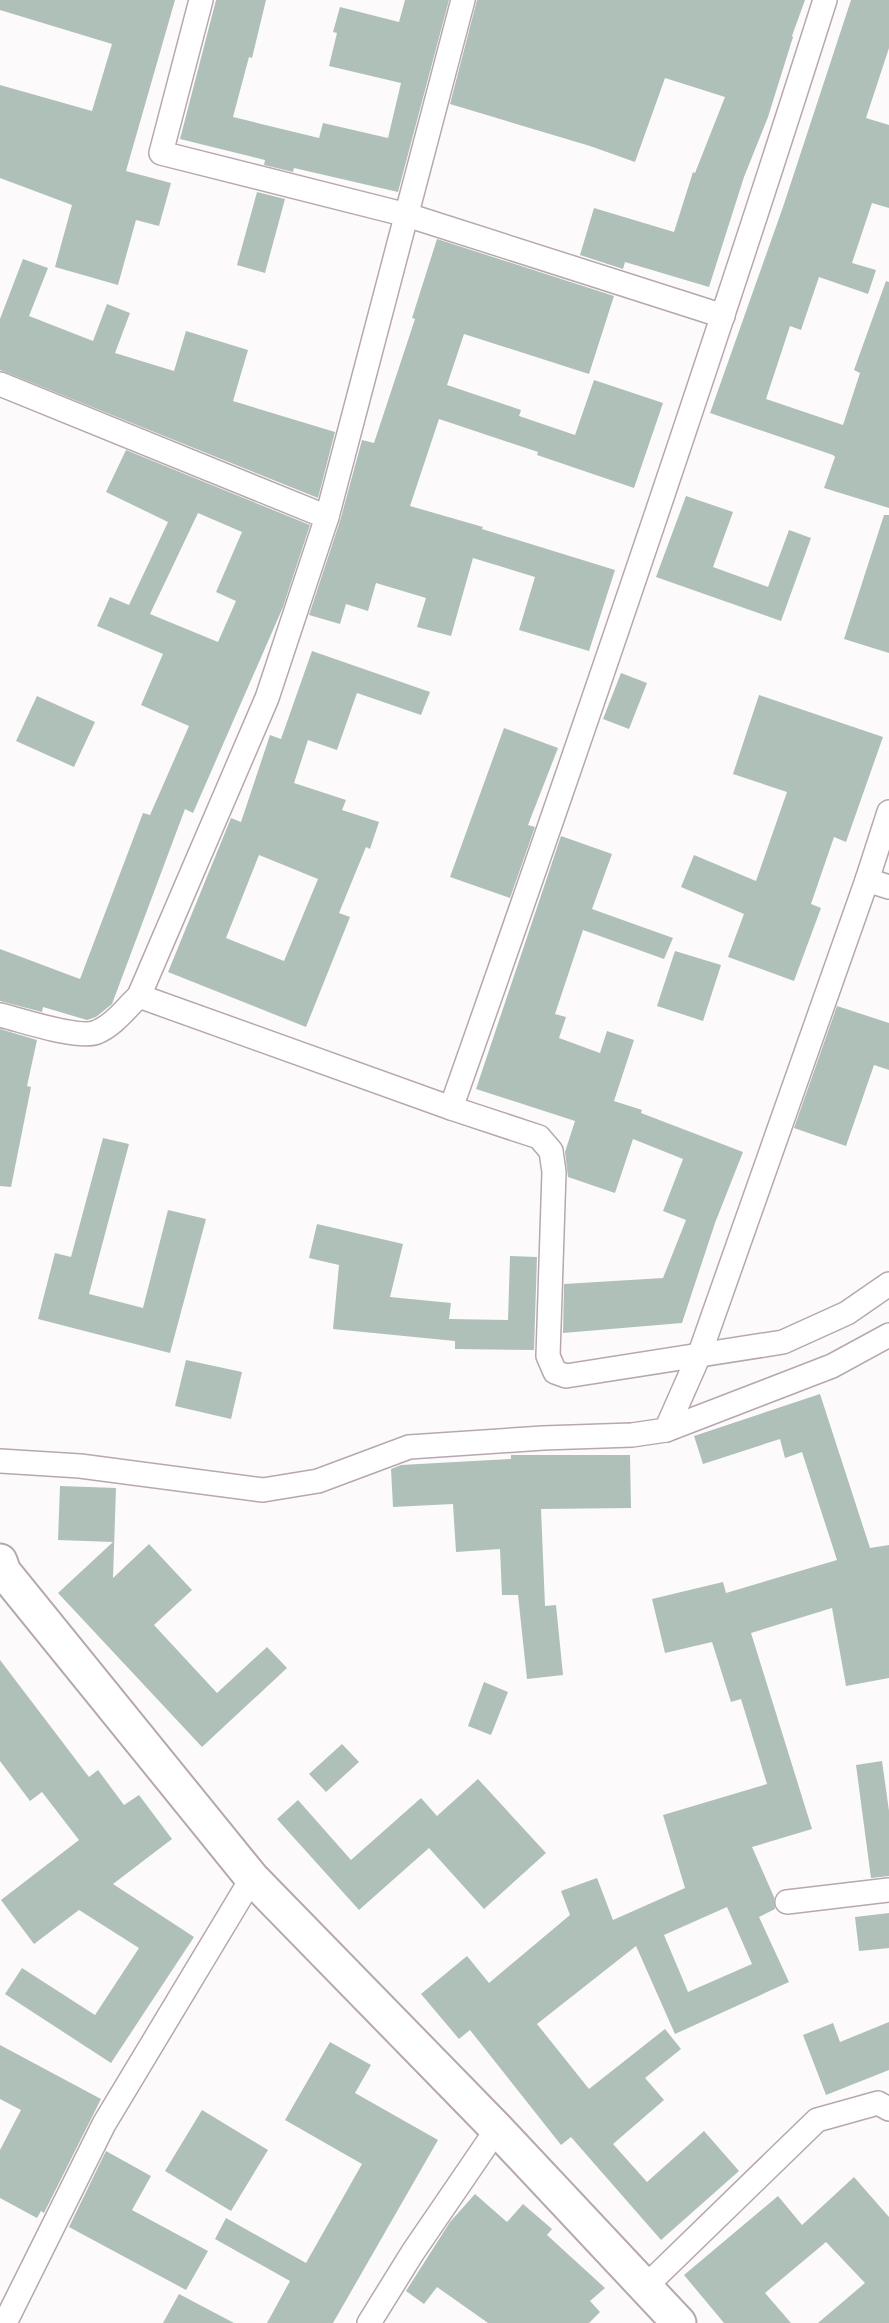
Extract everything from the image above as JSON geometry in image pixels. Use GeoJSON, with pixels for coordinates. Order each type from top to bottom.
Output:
{"type":"FeatureCollection","features":[{"type":"Feature","properties":{"kind":"street"},"geometry":{"type":"LineString","coordinates":[[201,0],[161,153],[407,215],[723,316]]}},
{"type":"Feature","properties":{"kind":"street"},"geometry":{"type":"LineString","coordinates":[[0,1015],[82,1035],[97,1032],[113,1022],[139,996],[267,698],[327,517],[463,0]]}},
{"type":"Feature","properties":{"kind":"street"},"geometry":{"type":"LineString","coordinates":[[451,1108],[540,857],[723,316],[825,0]]}},
{"type":"Feature","properties":{"kind":"street"},"geometry":{"type":"LineString","coordinates":[[0,384],[327,517]]}},
{"type":"Feature","properties":{"kind":"street"},"geometry":{"type":"LineString","coordinates":[[666,1430],[700,1353],[878,883],[889,812]]}},
{"type":"Feature","properties":{"kind":"street"},"geometry":{"type":"LineString","coordinates":[[139,996],[539,1137],[551,1151],[554,1172],[548,1356],[555,1372],[566,1376],[783,1342],[847,1313],[889,1284]]}},
{"type":"Feature","properties":{"kind":"street"},"geometry":{"type":"LineString","coordinates":[[0,1461],[80,1466],[263,1490],[318,1481],[409,1447],[543,1438],[632,1436],[666,1430],[832,1366],[889,1335]]}},
{"type":"Feature","properties":{"kind":"street"},"geometry":{"type":"LineString","coordinates":[[0,1562],[4,1572],[252,1878],[497,2129],[679,2323]]}},
{"type":"Feature","properties":{"kind":"street"},"geometry":{"type":"LineString","coordinates":[[5,2323],[104,2124],[252,1878]]}},
{"type":"Feature","properties":{"kind":"street"},"geometry":{"type":"LineString","coordinates":[[787,1902],[889,1890]]}},
{"type":"Feature","properties":{"kind":"street"},"geometry":{"type":"LineString","coordinates":[[645,2287],[817,2120],[878,2103],[889,2109]]}},
{"type":"Feature","properties":{"kind":"street"},"geometry":{"type":"LineString","coordinates":[[369,2323],[413,2252],[497,2129]]}},
{"type":"Feature","properties":{"kind":"building"},"geometry":{"type":"Polygon","coordinates":[[[0,0],[175,0],[126,171],[171,183],[159,226],[136,220],[118,285],[55,267],[72,205],[0,178],[0,85],[92,111],[112,44],[0,10],[0,0]]]}},
{"type":"Feature","properties":{"kind":"building"},"geometry":{"type":"Polygon","coordinates":[[[216,0],[266,0],[252,58],[249,57],[233,117],[319,138],[323,123],[388,138],[401,83],[329,66],[337,33],[333,32],[340,7],[399,22],[405,0],[449,0],[398,192],[294,168],[293,172],[264,165],[265,160],[180,139],[216,0]]]}},
{"type":"Feature","properties":{"kind":"building"},"geometry":{"type":"Polygon","coordinates":[[[477,0],[805,0],[709,287],[625,262],[623,269],[580,255],[594,208],[674,232],[693,172],[695,173],[725,97],[665,78],[635,162],[450,104],[477,0]]]}},
{"type":"Feature","properties":{"kind":"building"},"geometry":{"type":"Polygon","coordinates":[[[851,0],[889,0],[889,48],[866,118],[889,125],[889,208],[872,203],[852,263],[876,270],[868,294],[819,277],[801,330],[790,326],[766,399],[843,425],[860,373],[854,370],[886,281],[889,282],[889,508],[824,488],[835,457],[833,455],[710,413],[783,207],[851,0]]]}},
{"type":"Feature","properties":{"kind":"building"},"geometry":{"type":"Polygon","coordinates":[[[257,192],[285,199],[265,273],[237,265],[257,192]]]}},
{"type":"Feature","properties":{"kind":"building"},"geometry":{"type":"Polygon","coordinates":[[[437,239],[614,296],[589,374],[464,334],[447,385],[521,410],[519,416],[575,435],[594,380],[663,403],[634,488],[439,419],[410,506],[615,570],[589,651],[519,630],[535,577],[473,558],[451,636],[417,627],[426,598],[376,583],[368,611],[346,604],[340,624],[309,615],[340,521],[362,440],[374,443],[415,319],[412,318],[437,239]]]}},
{"type":"Feature","properties":{"kind":"building"},"geometry":{"type":"Polygon","coordinates":[[[23,259],[48,268],[29,316],[93,341],[107,304],[130,313],[115,353],[174,371],[186,331],[248,350],[233,401],[335,432],[318,498],[0,370],[0,319],[23,259]]]}},
{"type":"Feature","properties":{"kind":"building"},"geometry":{"type":"Polygon","coordinates":[[[126,450],[310,525],[283,607],[193,813],[185,809],[112,1004],[96,1017],[87,1020],[43,1007],[42,1012],[0,1001],[0,949],[80,979],[143,813],[150,815],[189,726],[141,705],[163,654],[97,626],[110,597],[129,605],[168,522],[106,492],[126,450]],[[198,513],[150,614],[218,642],[236,601],[216,592],[242,532],[198,513]]]}},
{"type":"Feature","properties":{"kind":"building"},"geometry":{"type":"Polygon","coordinates":[[[686,496],[733,512],[713,567],[768,587],[789,530],[811,538],[781,621],[656,577],[686,496]]]}},
{"type":"Feature","properties":{"kind":"building"},"geometry":{"type":"Polygon","coordinates":[[[884,515],[889,515],[889,653],[844,639],[884,515]]]}},
{"type":"Feature","properties":{"kind":"building"},"geometry":{"type":"Polygon","coordinates":[[[312,651],[430,692],[421,715],[357,693],[337,750],[308,740],[294,783],[346,800],[342,810],[379,822],[370,849],[366,847],[339,913],[350,917],[306,1027],[168,972],[231,818],[241,822],[270,735],[281,739],[312,651]],[[259,855],[226,938],[284,961],[318,879],[259,855]]]}},
{"type":"Feature","properties":{"kind":"building"},"geometry":{"type":"Polygon","coordinates":[[[621,673],[647,683],[629,729],[603,719],[621,673]]]}},
{"type":"Feature","properties":{"kind":"building"},"geometry":{"type":"Polygon","coordinates":[[[759,695],[883,737],[846,842],[834,837],[811,904],[821,908],[794,981],[728,957],[744,914],[681,887],[694,855],[756,881],[787,792],[733,774],[759,695]]]}},
{"type":"Feature","properties":{"kind":"building"},"geometry":{"type":"Polygon","coordinates":[[[37,696],[95,722],[74,767],[16,741],[37,696]]]}},
{"type":"Feature","properties":{"kind":"building"},"geometry":{"type":"Polygon","coordinates":[[[504,728],[558,748],[528,825],[535,827],[510,898],[450,877],[504,728]]]}},
{"type":"Feature","properties":{"kind":"building"},"geometry":{"type":"Polygon","coordinates":[[[561,836],[612,854],[592,909],[673,938],[664,959],[583,930],[555,1014],[566,1017],[559,1038],[600,1053],[607,1031],[634,1040],[614,1101],[743,1152],[715,1223],[682,1323],[563,1333],[564,1284],[663,1278],[686,1220],[663,1211],[683,1159],[633,1139],[615,1193],[568,1177],[565,1152],[575,1121],[476,1089],[561,836]]]}},
{"type":"Feature","properties":{"kind":"building"},"geometry":{"type":"Polygon","coordinates":[[[675,951],[721,965],[703,1021],[657,1006],[675,951]]]}},
{"type":"Feature","properties":{"kind":"building"},"geometry":{"type":"Polygon","coordinates":[[[837,1006],[889,1023],[889,1070],[874,1065],[846,1146],[794,1128],[837,1006]]]}},
{"type":"Feature","properties":{"kind":"building"},"geometry":{"type":"Polygon","coordinates":[[[0,1029],[37,1040],[27,1086],[31,1087],[11,1187],[0,1186],[0,1029]]]}},
{"type":"Feature","properties":{"kind":"building"},"geometry":{"type":"Polygon","coordinates":[[[103,1138],[129,1144],[89,1294],[143,1308],[168,1210],[206,1219],[170,1353],[38,1319],[55,1253],[71,1257],[103,1138]]]}},
{"type":"Feature","properties":{"kind":"building"},"geometry":{"type":"Polygon","coordinates":[[[317,1224],[403,1244],[390,1297],[451,1303],[449,1319],[508,1320],[510,1256],[537,1257],[534,1350],[455,1349],[455,1341],[333,1329],[339,1265],[309,1258],[317,1224]]]}},
{"type":"Feature","properties":{"kind":"building"},"geometry":{"type":"Polygon","coordinates":[[[186,1360],[242,1372],[231,1419],[175,1406],[186,1360]]]}},
{"type":"Feature","properties":{"kind":"building"},"geometry":{"type":"Polygon","coordinates":[[[820,1394],[870,1548],[889,1545],[889,1678],[846,1686],[832,1608],[751,1633],[812,1829],[752,1847],[774,1897],[775,1909],[759,1917],[789,1982],[675,2034],[636,1946],[537,2024],[589,2089],[665,2029],[681,2049],[645,2078],[664,2100],[613,2144],[647,2182],[704,2131],[739,2171],[661,2240],[571,2137],[561,2145],[470,2030],[459,2039],[421,1994],[467,1956],[489,1983],[570,1915],[561,1891],[597,1878],[613,1920],[685,1888],[663,1815],[767,1784],[741,1699],[731,1702],[712,1642],[665,1653],[652,1599],[723,1582],[726,1593],[837,1560],[802,1452],[785,1458],[780,1439],[703,1464],[694,1436],[820,1394]],[[727,1907],[664,1935],[688,1992],[752,1964],[727,1907]]]}},
{"type":"Feature","properties":{"kind":"building"},"geometry":{"type":"Polygon","coordinates":[[[511,1455],[630,1455],[631,1508],[541,1509],[545,1606],[556,1605],[563,1675],[527,1679],[518,1595],[502,1595],[500,1549],[456,1552],[453,1504],[393,1507],[391,1469],[401,1465],[511,1459],[511,1455]]]}},
{"type":"Feature","properties":{"kind":"building"},"geometry":{"type":"Polygon","coordinates":[[[60,1486],[116,1488],[113,1578],[149,1544],[192,1590],[154,1625],[217,1693],[267,1647],[287,1668],[202,1747],[58,1593],[113,1542],[58,1540],[60,1486]]]}},
{"type":"Feature","properties":{"kind":"building"},"geometry":{"type":"Polygon","coordinates":[[[0,1660],[89,1777],[98,1770],[124,1805],[139,1795],[172,1839],[113,1884],[194,1937],[111,2063],[5,1994],[22,1968],[95,2015],[139,1948],[79,1910],[34,1944],[1,1900],[79,1840],[42,1792],[30,1801],[0,1761],[0,1660]]]}},
{"type":"Feature","properties":{"kind":"building"},"geometry":{"type":"Polygon","coordinates":[[[484,1682],[508,1692],[491,1735],[468,1726],[484,1682]]]}},
{"type":"Feature","properties":{"kind":"building"},"geometry":{"type":"Polygon","coordinates":[[[342,1744],[359,1762],[326,1792],[309,1774],[342,1744]]]}},
{"type":"Feature","properties":{"kind":"building"},"geometry":{"type":"Polygon","coordinates":[[[882,1761],[889,1811],[889,1876],[871,1878],[856,1765],[882,1761]]]}},
{"type":"Feature","properties":{"kind":"building"},"geometry":{"type":"Polygon","coordinates":[[[478,1779],[546,1853],[484,1909],[429,1848],[359,1910],[277,1819],[298,1800],[351,1860],[421,1798],[437,1816],[478,1779]]]}},
{"type":"Feature","properties":{"kind":"building"},"geometry":{"type":"Polygon","coordinates":[[[889,1913],[889,1948],[859,1951],[855,1917],[889,1913]]]}},
{"type":"Feature","properties":{"kind":"building"},"geometry":{"type":"Polygon","coordinates":[[[889,2022],[889,2070],[826,2095],[803,2035],[833,2023],[840,2042],[889,2022]]]}},
{"type":"Feature","properties":{"kind":"building"},"geometry":{"type":"Polygon","coordinates":[[[330,2042],[371,2065],[355,2093],[438,2140],[333,2323],[267,2323],[290,2281],[215,2239],[226,2218],[306,2263],[362,2164],[285,2120],[330,2042]]]}},
{"type":"Feature","properties":{"kind":"building"},"geometry":{"type":"Polygon","coordinates":[[[0,2045],[101,2099],[44,2213],[41,2211],[37,2218],[0,2198],[0,2150],[21,2110],[0,2099],[0,2045]]]}},
{"type":"Feature","properties":{"kind":"building"},"geometry":{"type":"Polygon","coordinates":[[[202,2110],[268,2150],[231,2211],[165,2171],[202,2110]]]}},
{"type":"Feature","properties":{"kind":"building"},"geometry":{"type":"Polygon","coordinates":[[[106,2151],[151,2176],[132,2210],[208,2251],[186,2290],[69,2227],[106,2151]]]}},
{"type":"Feature","properties":{"kind":"building"},"geometry":{"type":"Polygon","coordinates":[[[854,2177],[889,2217],[889,2323],[818,2323],[865,2283],[826,2242],[765,2293],[791,2323],[724,2323],[684,2275],[778,2196],[802,2225],[854,2177]]]}},
{"type":"Feature","properties":{"kind":"building"},"geometry":{"type":"Polygon","coordinates":[[[475,2194],[507,2222],[523,2204],[552,2229],[547,2235],[605,2288],[590,2301],[600,2312],[589,2323],[488,2323],[437,2287],[424,2304],[406,2291],[450,2222],[475,2194]]]}},
{"type":"Feature","properties":{"kind":"building"},"geometry":{"type":"Polygon","coordinates":[[[179,2294],[234,2323],[163,2323],[179,2294]]]}}]}
